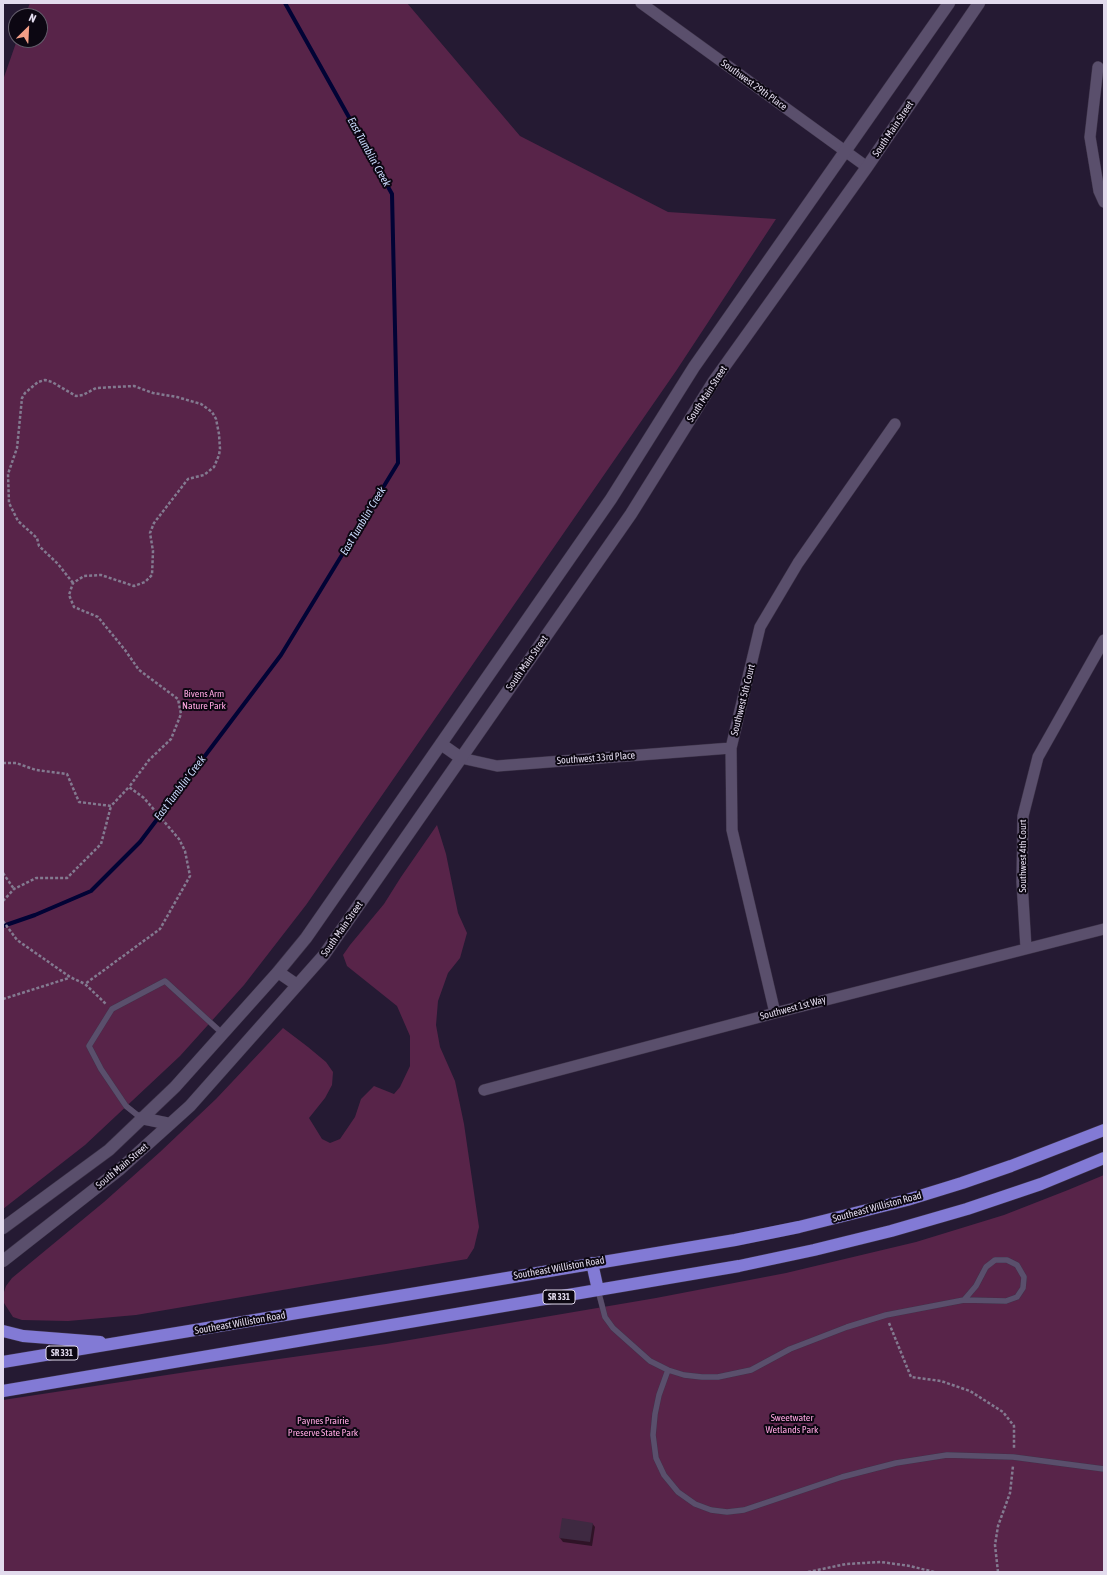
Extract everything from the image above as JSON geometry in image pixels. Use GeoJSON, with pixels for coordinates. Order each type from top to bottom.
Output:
{"type":"FeatureCollection","features":[{"type":"Feature","properties":{"kind":"highway","name":"Southeast Williston Road"},"geometry":{"type":"LineString","coordinates":[[3,1362],[736,1240],[857,1213],[907,1200],[1004,1169],[1104,1130]]}},
{"type":"Feature","properties":{"kind":"highway","name":"SR 331"},"geometry":{"type":"LineString","coordinates":[[3,1391],[769,1260],[891,1231],[967,1209],[1034,1186],[1104,1158]]}},
{"type":"Feature","properties":{"kind":"highway"},"geometry":{"type":"LineString","coordinates":[[592,1263],[598,1290]]}},
{"type":"Feature","properties":{"kind":"highway"},"geometry":{"type":"LineString","coordinates":[[3,1331],[23,1336],[122,1343]]}},
{"type":"Feature","properties":{"kind":"main road","name":"South Main Street"},"geometry":{"type":"LineString","coordinates":[[3,1228],[109,1150],[175,1087],[278,972],[306,938],[611,499],[694,367],[949,3]]}},
{"type":"Feature","properties":{"kind":"main road","name":"South Main Street"},"geometry":{"type":"LineString","coordinates":[[3,1261],[119,1170],[170,1124],[206,1088],[324,955],[631,514],[714,381],[867,167],[979,3]]}},
{"type":"Feature","properties":{"kind":"main road"},"geometry":{"type":"LineString","coordinates":[[440,744],[461,758]]}},
{"type":"Feature","properties":{"kind":"main road"},"geometry":{"type":"LineString","coordinates":[[278,972],[297,985]]}},
{"type":"Feature","properties":{"kind":"main road"},"geometry":{"type":"LineString","coordinates":[[141,1118],[170,1124]]}},
{"type":"Feature","properties":{"kind":"street","name":"Southwest 29th Place"},"geometry":{"type":"LineString","coordinates":[[641,3],[867,167]]}},
{"type":"Feature","properties":{"kind":"street"},"geometry":{"type":"LineString","coordinates":[[1098,67],[1090,137],[1099,192],[1104,202]]}},
{"type":"Feature","properties":{"kind":"street","name":"Southwest 5th Court"},"geometry":{"type":"LineString","coordinates":[[775,1013],[732,830],[731,748],[760,627],[798,563],[895,424]]}},
{"type":"Feature","properties":{"kind":"street","name":"Southwest 4th Court"},"geometry":{"type":"LineString","coordinates":[[1026,948],[1022,882],[1023,816],[1038,757],[1104,640]]}},
{"type":"Feature","properties":{"kind":"street","name":"Southwest 33rd Place"},"geometry":{"type":"LineString","coordinates":[[461,758],[497,766],[731,748]]}},
{"type":"Feature","properties":{"kind":"street","name":"Southwest 1st Way"},"geometry":{"type":"LineString","coordinates":[[484,1090],[775,1013],[1104,929]]}},
{"type":"Feature","properties":{"kind":"lane"},"geometry":{"type":"LineString","coordinates":[[141,1118],[126,1106],[101,1069],[88,1046],[112,1009],[165,981],[223,1034]]}},
{"type":"Feature","properties":{"kind":"lane"},"geometry":{"type":"LineString","coordinates":[[598,1290],[605,1317],[613,1328],[650,1361],[668,1370],[684,1375],[718,1377],[751,1370],[790,1349],[847,1327],[886,1316],[964,1300],[1006,1301],[1017,1297],[1023,1288],[1024,1277],[1018,1265],[1007,1260],[995,1260],[986,1267],[976,1286],[964,1300]]}},
{"type":"Feature","properties":{"kind":"lane"},"geometry":{"type":"LineString","coordinates":[[668,1370],[655,1414],[654,1435],[656,1458],[664,1475],[678,1492],[695,1504],[711,1510],[727,1512],[744,1510],[842,1477],[896,1463],[947,1456],[1013,1456],[1104,1469]]}},
{"type":"Feature","properties":{"kind":"path"},"geometry":{"type":"LineString","coordinates":[[3,901],[14,889],[36,878],[67,878],[101,844],[111,806],[129,787],[149,760],[171,739],[181,714],[178,699],[139,670],[98,617],[74,607],[69,595],[73,583],[84,576],[101,575],[134,586],[145,582],[152,575],[153,551],[150,533],[154,523],[188,479],[204,475],[214,467],[219,455],[219,434],[216,419],[212,412],[201,404],[177,397],[153,393],[134,386],[96,388],[76,396],[52,382],[45,380],[38,382],[25,393],[22,398],[17,448],[8,474],[9,503],[18,521],[37,538],[39,546],[48,553],[73,583]]}},
{"type":"Feature","properties":{"kind":"path"},"geometry":{"type":"LineString","coordinates":[[3,763],[16,763],[36,770],[67,774],[79,802],[111,806]]}},
{"type":"Feature","properties":{"kind":"path"},"geometry":{"type":"LineString","coordinates":[[85,984],[160,929],[190,876],[185,851],[179,839],[144,798],[129,787]]}},
{"type":"Feature","properties":{"kind":"path"},"geometry":{"type":"LineString","coordinates":[[3,873],[14,889]]}},
{"type":"Feature","properties":{"kind":"path"},"geometry":{"type":"LineString","coordinates":[[3,921],[17,940],[70,978],[85,984],[112,1009]]}},
{"type":"Feature","properties":{"kind":"path"},"geometry":{"type":"LineString","coordinates":[[3,998],[70,978]]}},
{"type":"Feature","properties":{"kind":"path"},"geometry":{"type":"LineString","coordinates":[[886,1316],[896,1344],[911,1377],[941,1380],[970,1390],[1003,1412],[1014,1426],[1015,1437],[1010,1493],[998,1526],[995,1545],[998,1572]]}},
{"type":"Feature","properties":{"kind":"path"},"geometry":{"type":"LineString","coordinates":[[808,1572],[846,1564],[880,1562],[910,1566],[934,1572]]}},
{"type":"Feature","properties":{"kind":"green space","name":"Bivens Arm Nature Park"},"geometry":{"type":"Polygon","coordinates":[[[30,3],[407,3],[520,136],[668,212],[776,219],[676,371],[306,905],[244,985],[180,1056],[85,1145],[3,1209],[3,80],[14,48],[48,48],[48,8],[28,8],[30,3]]]}},
{"type":"Feature","properties":{"kind":"green space"},"geometry":{"type":"Polygon","coordinates":[[[437,825],[446,854],[458,913],[467,933],[460,958],[448,973],[438,1001],[436,1025],[440,1047],[455,1081],[464,1124],[479,1227],[474,1248],[467,1259],[136,1315],[68,1321],[22,1320],[13,1317],[4,1303],[3,1295],[6,1286],[12,1278],[104,1202],[160,1152],[216,1099],[283,1028],[326,1062],[333,1072],[332,1085],[325,1098],[309,1118],[322,1139],[330,1143],[340,1139],[355,1117],[361,1099],[374,1086],[394,1094],[400,1087],[410,1066],[410,1036],[397,1006],[347,966],[343,955],[384,904],[437,825]]]}},
{"type":"Feature","properties":{"kind":"green space","name":"Sweetwater Wetlands Park"},"geometry":{"type":"Polygon","coordinates":[[[1104,1175],[1104,1572],[3,1572],[3,1400],[193,1371],[386,1344],[656,1298],[786,1273],[916,1242],[1004,1215],[1104,1175]]]}},
{"type":"Feature","properties":{"kind":"building"},"geometry":{"type":"Polygon","coordinates":[[[562,1518],[593,1523],[590,1542],[559,1538],[562,1518]]]}},
{"type":"Feature","properties":{"kind":"waterway","name":"East Tumblin' Creek"},"geometry":{"type":"LineString","coordinates":[[3,926],[35,915],[91,891],[140,842],[281,655],[398,463],[392,194],[285,3]]}},
{"type":"Feature","properties":{"kind":"park label","name":"Paynes Prairie Preserve State Park"},"geometry":{"type":"Point","coordinates":[323,1426]}}]}
